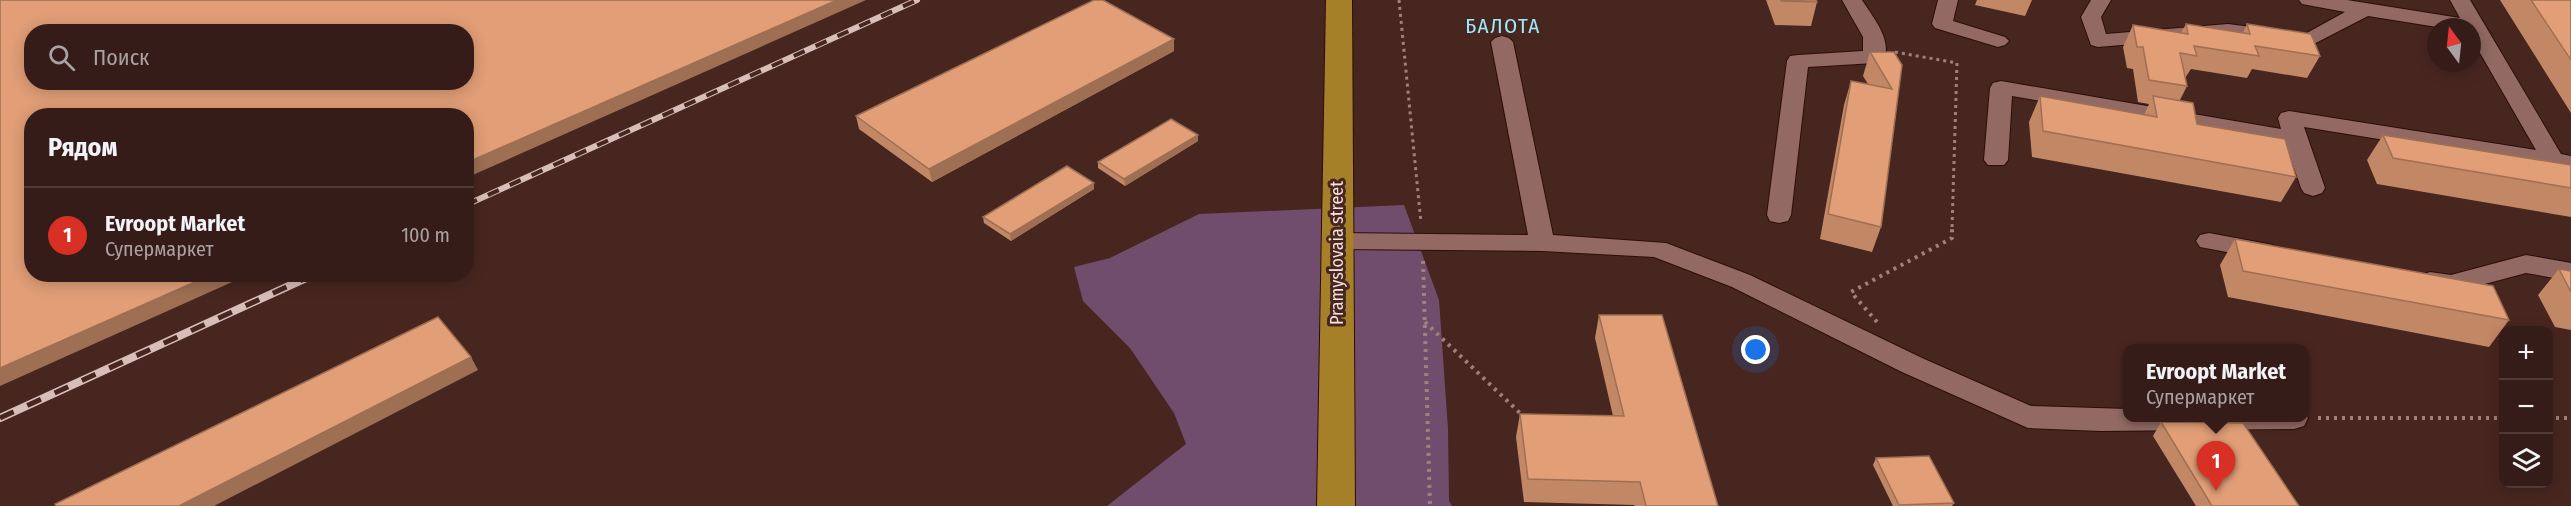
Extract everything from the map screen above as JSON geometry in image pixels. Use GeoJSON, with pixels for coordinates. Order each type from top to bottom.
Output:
{"type":"FeatureCollection","features":[{"type":"Feature","properties":{"kind":"main road","name":"Pramyslovaia street"},"geometry":{"type":"LineString","coordinates":[[1336,506],[1339,0]]}},
{"type":"Feature","properties":{"kind":"lane"},"geometry":{"type":"LineString","coordinates":[[1779,215],[1798,62],[1874,57],[1874,37],[1852,0]]}},
{"type":"Feature","properties":{"kind":"lane"},"geometry":{"type":"LineString","coordinates":[[1948,0],[1942,24],[1998,40]]}},
{"type":"Feature","properties":{"kind":"lane"},"geometry":{"type":"LineString","coordinates":[[2101,0],[2091,17],[2098,41],[2228,30],[2308,41],[2365,9]]}},
{"type":"Feature","properties":{"kind":"lane"},"geometry":{"type":"LineString","coordinates":[[2309,0],[2427,19]]}},
{"type":"Feature","properties":{"kind":"lane"},"geometry":{"type":"LineString","coordinates":[[2460,0],[2470,18]]}},
{"type":"Feature","properties":{"kind":"lane"},"geometry":{"type":"LineString","coordinates":[[2481,36],[2562,162]]}},
{"type":"Feature","properties":{"kind":"lane"},"geometry":{"type":"LineString","coordinates":[[1502,42],[1542,243]]}},
{"type":"Feature","properties":{"kind":"lane"},"geometry":{"type":"LineString","coordinates":[[1996,160],[2001,88],[2297,139]]}},
{"type":"Feature","properties":{"kind":"lane"},"geometry":{"type":"LineString","coordinates":[[2313,188],[2289,118],[2562,162]]}},
{"type":"Feature","properties":{"kind":"lane"},"geometry":{"type":"LineString","coordinates":[[1337,241],[1542,243],[1657,249],[1741,281],[1912,365],[2028,417],[2123,420]]}},
{"type":"Feature","properties":{"kind":"lane"},"geometry":{"type":"LineString","coordinates":[[2209,241],[2289,256]]}},
{"type":"Feature","properties":{"kind":"lane"},"geometry":{"type":"LineString","coordinates":[[2405,276],[2451,284],[2526,264],[2571,272]]}},
{"type":"Feature","properties":{"kind":"path"},"geometry":{"type":"LineString","coordinates":[[1874,48],[1957,63],[1952,238],[1851,292],[1882,327]]}},
{"type":"Feature","properties":{"kind":"path"},"geometry":{"type":"LineString","coordinates":[[1424,321],[1525,419]]}},
{"type":"Feature","properties":{"kind":"path"},"geometry":{"type":"LineString","coordinates":[[2309,418],[2499,418]]}},
{"type":"Feature","properties":{"kind":"path"},"geometry":{"type":"LineString","coordinates":[[2553,418],[2571,418]]}},
{"type":"Feature","properties":{"kind":"shaded area"},"geometry":{"type":"Polygon","coordinates":[[[1404,205],[1439,300],[1448,429],[1449,501],[1452,506],[1107,506],[1186,444],[1174,413],[1130,348],[1083,301],[1074,267],[1110,258],[1199,214],[1404,205]]]}},
{"type":"Feature","properties":{"kind":"building"},"geometry":{"type":"Polygon","coordinates":[[[0,0],[837,0],[474,159],[474,108],[24,108],[24,282],[195,282],[0,368],[0,0]]]}},
{"type":"Feature","properties":{"kind":"building"},"geometry":{"type":"Polygon","coordinates":[[[1094,0],[1103,0],[1174,39],[929,169],[856,116],[1094,0]]]}},
{"type":"Feature","properties":{"kind":"building"},"geometry":{"type":"Polygon","coordinates":[[[1816,0],[1817,2],[1781,1],[1816,0]]]}},
{"type":"Feature","properties":{"kind":"building"},"geometry":{"type":"Polygon","coordinates":[[[2531,0],[2571,0],[2571,60],[2531,0]]]}},
{"type":"Feature","properties":{"kind":"building"},"geometry":{"type":"Polygon","coordinates":[[[2186,24],[2250,34],[2247,24],[2311,34],[2320,56],[2255,46],[2259,56],[2194,46],[2197,56],[2180,53],[2187,86],[2149,80],[2143,47],[2137,47],[2133,25],[2188,34],[2186,24]]]}},
{"type":"Feature","properties":{"kind":"building"},"geometry":{"type":"Polygon","coordinates":[[[1870,52],[1894,52],[1902,65],[1881,227],[1828,214],[1851,81],[1892,89],[1870,52]]]}},
{"type":"Feature","properties":{"kind":"building"},"geometry":{"type":"Polygon","coordinates":[[[2040,96],[2157,117],[2153,96],[2193,103],[2197,124],[2285,139],[2296,177],[2043,131],[2040,96]]]}},
{"type":"Feature","properties":{"kind":"building"},"geometry":{"type":"Polygon","coordinates":[[[1171,119],[1198,135],[1124,179],[1098,162],[1171,119]]]}},
{"type":"Feature","properties":{"kind":"building"},"geometry":{"type":"Polygon","coordinates":[[[2383,135],[2571,165],[2571,188],[2393,158],[2383,135]]]}},
{"type":"Feature","properties":{"kind":"building"},"geometry":{"type":"Polygon","coordinates":[[[1067,166],[1094,183],[1010,234],[983,217],[1067,166]]]}},
{"type":"Feature","properties":{"kind":"building"},"geometry":{"type":"Polygon","coordinates":[[[2235,239],[2493,286],[2509,320],[2243,271],[2235,239]]]}},
{"type":"Feature","properties":{"kind":"building"},"geometry":{"type":"Polygon","coordinates":[[[2559,269],[2571,271],[2571,292],[2559,269]]]}},
{"type":"Feature","properties":{"kind":"building"},"geometry":{"type":"Polygon","coordinates":[[[1599,315],[1662,315],[1718,506],[1646,506],[1640,482],[1528,479],[1520,414],[1624,416],[1599,315]]]}},
{"type":"Feature","properties":{"kind":"building"},"geometry":{"type":"Polygon","coordinates":[[[438,317],[471,357],[179,506],[56,506],[55,504],[438,317]]]}},
{"type":"Feature","properties":{"kind":"building"},"geometry":{"type":"Polygon","coordinates":[[[2161,422],[2243,423],[2299,506],[2212,506],[2161,422]]]}},
{"type":"Feature","properties":{"kind":"building"},"geometry":{"type":"Polygon","coordinates":[[[1929,456],[1954,503],[1899,505],[1876,458],[1929,456]]]}},
{"type":"Feature","properties":{"kind":"railway"},"geometry":{"type":"LineString","coordinates":[[474,201],[917,0]]}},
{"type":"Feature","properties":{"kind":"railway"},"geometry":{"type":"LineString","coordinates":[[0,418],[298,282]]}},
{"type":"Feature","properties":{"kind":"place","name":"Evroopt Market"},"geometry":{"type":"Point","coordinates":[2216,491]}},
{"type":"Feature","properties":{"kind":"district","name":"БАЛОТА"},"geometry":{"type":"Point","coordinates":[1503,26]}}]}
